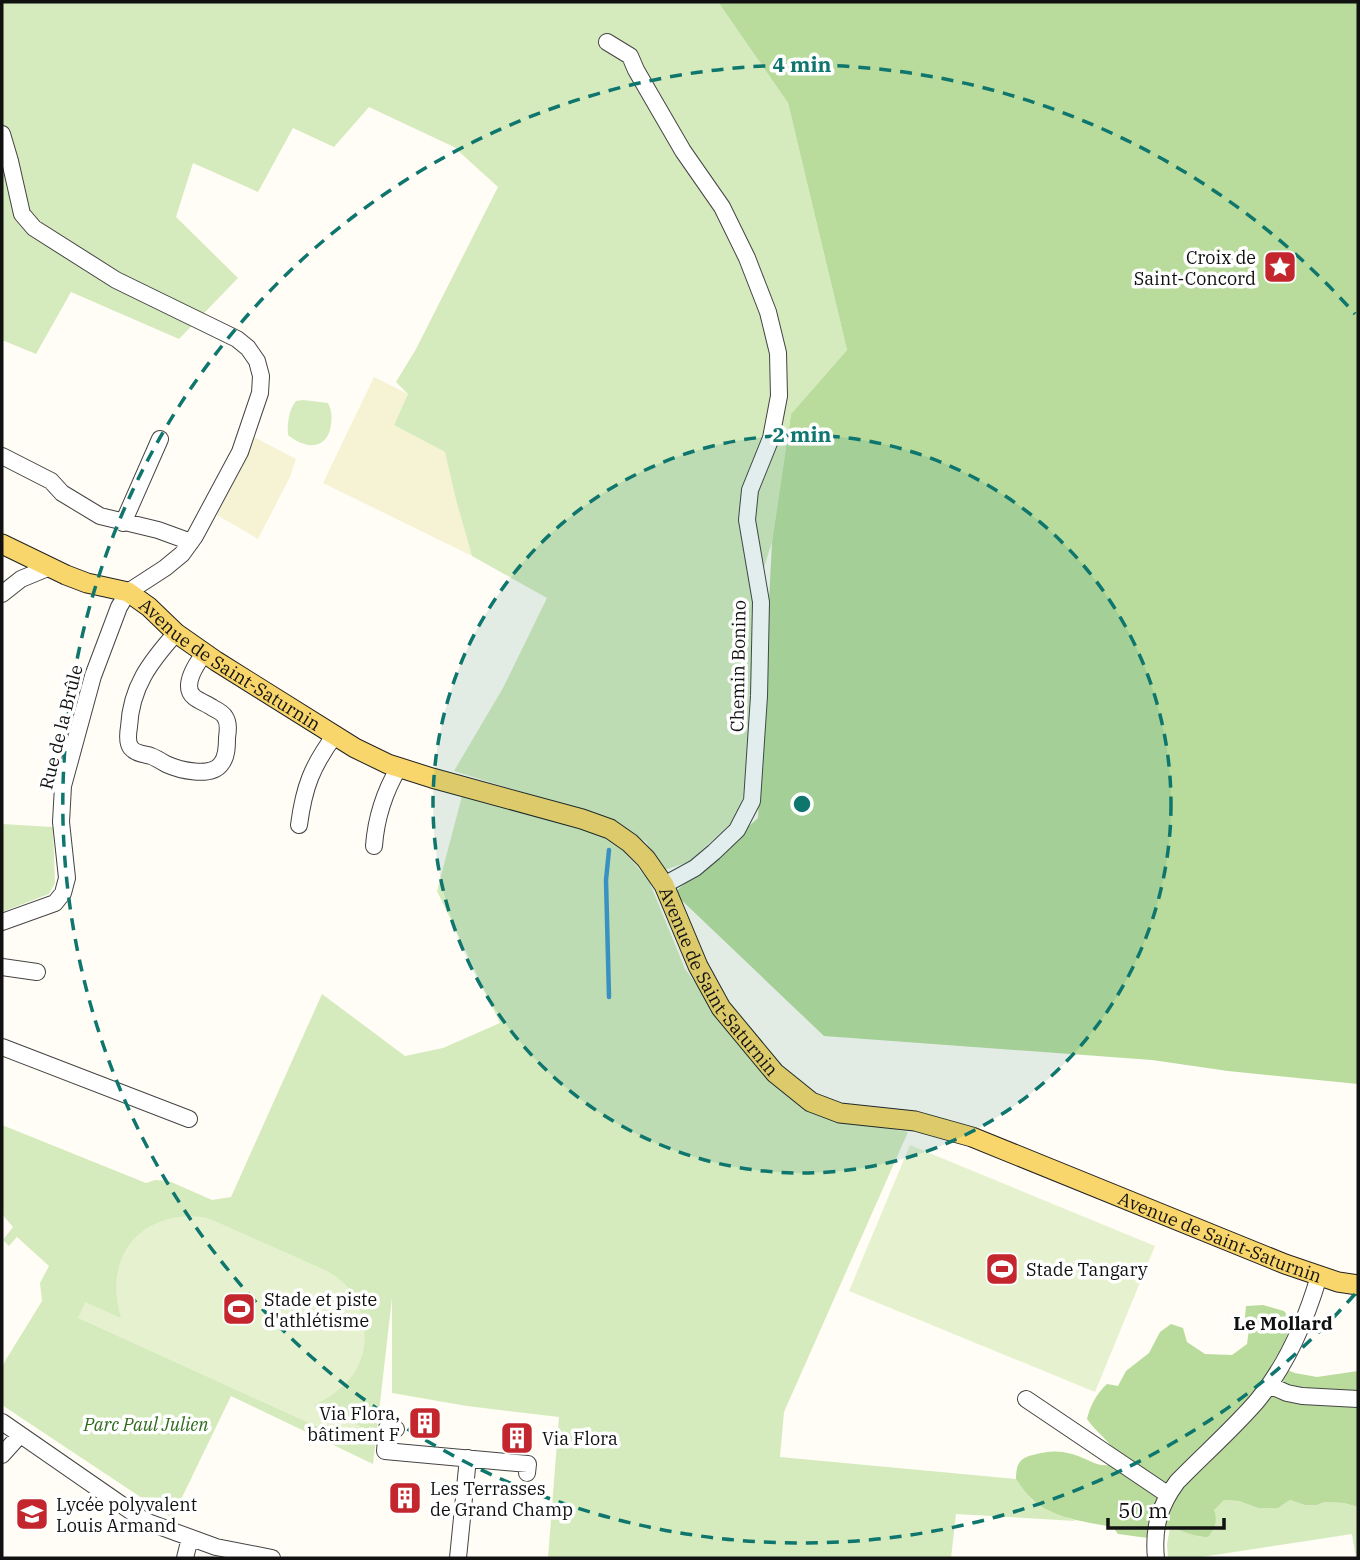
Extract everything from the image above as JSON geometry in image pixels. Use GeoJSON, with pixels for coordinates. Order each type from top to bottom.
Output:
{"type":"FeatureCollection","features":[{"type":"Feature","properties":{"kind":"main road"},"geometry":{"type":"LineString","coordinates":[[2,544],[87,583],[128,592]]}},
{"type":"Feature","properties":{"kind":"main road","name":"Avenue de Saint-Saturnin"},"geometry":{"type":"LineString","coordinates":[[128,592],[204,654],[355,748],[388,764],[432,778],[582,819],[610,829],[630,843],[646,859],[664,886],[698,966],[721,1008],[775,1073],[811,1102],[840,1113],[915,1121],[972,1137],[1285,1264],[1338,1282],[1358,1285]]}},
{"type":"Feature","properties":{"kind":"street","name":"Chemin Bonino"},"geometry":{"type":"LineString","coordinates":[[607,41],[630,56],[683,151],[722,207],[747,258],[768,312],[778,353],[777,407],[771,438],[750,490],[747,520],[761,603],[759,696],[752,801],[737,830],[695,868],[664,886]]}},
{"type":"Feature","properties":{"kind":"street"},"geometry":{"type":"LineString","coordinates":[[2,134],[22,214],[34,228],[116,280],[237,339],[257,361],[261,376],[260,393],[240,452],[191,542],[182,554],[165,568],[128,592]]}},
{"type":"Feature","properties":{"kind":"street"},"geometry":{"type":"LineString","coordinates":[[123,523],[160,439]]}},
{"type":"Feature","properties":{"kind":"street"},"geometry":{"type":"LineString","coordinates":[[2,456],[51,481],[62,493],[100,516],[158,530],[191,542]]}},
{"type":"Feature","properties":{"kind":"street"},"geometry":{"type":"LineString","coordinates":[[2,594],[21,579],[50,567]]}},
{"type":"Feature","properties":{"kind":"street","name":"Rue de la Brûle"},"geometry":{"type":"LineString","coordinates":[[2,922],[55,903],[63,892],[67,878],[61,822],[63,786],[93,676],[119,607],[128,592]]}},
{"type":"Feature","properties":{"kind":"street"},"geometry":{"type":"LineString","coordinates":[[176,633],[140,680],[129,725],[131,748],[179,769],[195,772],[217,769],[223,762],[228,734],[225,715],[194,698],[190,693],[191,677],[204,654]]}},
{"type":"Feature","properties":{"kind":"street"},"geometry":{"type":"LineString","coordinates":[[299,825],[306,784],[316,762],[335,735]]}},
{"type":"Feature","properties":{"kind":"street"},"geometry":{"type":"LineString","coordinates":[[374,846],[385,794],[398,767]]}},
{"type":"Feature","properties":{"kind":"street"},"geometry":{"type":"LineString","coordinates":[[2,967],[37,972]]}},
{"type":"Feature","properties":{"kind":"street"},"geometry":{"type":"LineString","coordinates":[[2,1047],[189,1119]]}},
{"type":"Feature","properties":{"kind":"street"},"geometry":{"type":"LineString","coordinates":[[1156,1558],[1154,1532],[1158,1513],[1167,1494],[1257,1401],[1269,1385],[1307,1314],[1319,1276]]}},
{"type":"Feature","properties":{"kind":"street"},"geometry":{"type":"LineString","coordinates":[[1269,1385],[1302,1396],[1358,1399]]}},
{"type":"Feature","properties":{"kind":"street"},"geometry":{"type":"LineString","coordinates":[[1026,1399],[1167,1494]]}},
{"type":"Feature","properties":{"kind":"street"},"geometry":{"type":"LineString","coordinates":[[2,1422],[145,1521],[216,1547],[272,1558]]}},
{"type":"Feature","properties":{"kind":"street"},"geometry":{"type":"LineString","coordinates":[[396,1429],[387,1428],[385,1451],[528,1464],[527,1473]]}},
{"type":"Feature","properties":{"kind":"street"},"geometry":{"type":"LineString","coordinates":[[2,1455],[20,1435]]}},
{"type":"Feature","properties":{"kind":"street"},"geometry":{"type":"LineString","coordinates":[[458,1558],[468,1458]]}},
{"type":"Feature","properties":{"kind":"street"},"geometry":{"type":"LineString","coordinates":[[185,1558],[190,1538]]}},
{"type":"Feature","properties":{"kind":"shaded area"},"geometry":{"type":"Polygon","coordinates":[[[374,377],[408,394],[394,425],[445,452],[472,556],[323,483],[374,377]]]}},
{"type":"Feature","properties":{"kind":"shaded area"},"geometry":{"type":"Polygon","coordinates":[[[254,437],[296,459],[290,477],[258,539],[217,515],[254,437]]]}},
{"type":"Feature","properties":{"kind":"green space"},"geometry":{"type":"Polygon","coordinates":[[[2,2],[718,2],[788,103],[847,350],[791,414],[772,542],[752,606],[749,784],[732,822],[689,862],[664,870],[646,842],[615,821],[454,771],[503,688],[547,598],[472,556],[445,452],[394,425],[408,394],[396,382],[416,349],[498,187],[454,147],[369,107],[334,147],[293,128],[258,192],[193,163],[176,217],[238,278],[179,339],[71,292],[36,354],[2,340],[2,2]]]}},
{"type":"Feature","properties":{"kind":"green space"},"geometry":{"type":"Polygon","coordinates":[[[718,2],[1358,2],[1358,1084],[1228,1071],[1152,1060],[824,1036],[674,893],[758,818],[772,542],[791,414],[847,350],[788,103],[718,2]]]}},
{"type":"Feature","properties":{"kind":"green space"},"geometry":{"type":"Polygon","coordinates":[[[296,401],[328,403],[331,414],[329,433],[325,440],[314,445],[301,443],[288,435],[292,408],[296,401]]]}},
{"type":"Feature","properties":{"kind":"green space","name":"Parc Paul Julien"},"geometry":{"type":"Polygon","coordinates":[[[462,796],[597,831],[624,851],[649,881],[685,969],[763,1068],[858,1123],[908,1132],[784,1412],[780,1457],[1016,1479],[1032,1500],[1050,1511],[1076,1521],[956,1514],[951,1558],[548,1558],[559,1417],[467,1406],[392,1393],[392,1298],[373,1464],[231,1396],[172,1518],[2,1405],[2,1366],[42,1301],[40,1283],[49,1266],[17,1237],[9,1246],[3,1240],[13,1227],[2,1214],[2,1125],[146,1183],[155,1180],[169,1181],[212,1200],[231,1197],[322,994],[405,1056],[443,1048],[500,1023],[437,891],[462,796]]]}},
{"type":"Feature","properties":{"kind":"green space"},"geometry":{"type":"Polygon","coordinates":[[[2,824],[53,827],[55,883],[49,894],[2,912],[2,824]]]}},
{"type":"Feature","properties":{"kind":"green space","name":"Stade Tangary"},"geometry":{"type":"Polygon","coordinates":[[[910,1145],[1155,1246],[1095,1392],[849,1291],[910,1145]]]}},
{"type":"Feature","properties":{"kind":"green space","name":"Stade et piste d'athlétisme"},"geometry":{"type":"Polygon","coordinates":[[[188,1216],[217,1222],[329,1272],[352,1293],[363,1319],[362,1357],[353,1375],[339,1389],[314,1405],[360,1426],[353,1443],[78,1318],[85,1302],[121,1318],[117,1281],[120,1264],[127,1249],[137,1236],[151,1226],[168,1219],[188,1216]]]}},
{"type":"Feature","properties":{"kind":"green space"},"geometry":{"type":"Polygon","coordinates":[[[1263,1305],[1284,1311],[1292,1321],[1272,1364],[1295,1373],[1317,1377],[1358,1371],[1358,1507],[1325,1502],[1305,1505],[1290,1500],[1278,1508],[1258,1508],[1239,1501],[1224,1500],[1214,1510],[1215,1524],[1208,1537],[1190,1534],[1150,1520],[1148,1538],[1118,1534],[1113,1527],[1062,1516],[1034,1501],[1024,1490],[1016,1479],[1016,1474],[1019,1463],[1028,1456],[1062,1452],[1097,1464],[1114,1464],[1118,1454],[1087,1419],[1090,1409],[1107,1384],[1118,1386],[1126,1371],[1149,1353],[1160,1332],[1171,1324],[1183,1328],[1187,1342],[1205,1354],[1232,1355],[1247,1344],[1249,1329],[1245,1317],[1246,1306],[1263,1305]]]}},
{"type":"Feature","properties":{"kind":"green space"},"geometry":{"type":"Polygon","coordinates":[[[1224,1500],[1239,1501],[1258,1508],[1278,1508],[1290,1500],[1305,1505],[1325,1502],[1358,1507],[1358,1558],[1352,1534],[1195,1558],[1168,1558],[1170,1528],[1201,1537],[1213,1510],[1224,1500]]]}},
{"type":"Feature","properties":{"kind":"waterway"},"geometry":{"type":"LineString","coordinates":[[609,850],[606,880],[609,997]]}},
{"type":"Feature","properties":{"kind":"place","name":"Croix de Saint-Concord"},"geometry":{"type":"Point","coordinates":[1280,267]}},
{"type":"Feature","properties":{"kind":"place","name":"Stade Tangary"},"geometry":{"type":"Point","coordinates":[1002,1269]}},
{"type":"Feature","properties":{"kind":"place","name":"Stade et piste d'athlétisme"},"geometry":{"type":"Point","coordinates":[239,1309]}},
{"type":"Feature","properties":{"kind":"place","name":"Via Flora, bâtiment F"},"geometry":{"type":"Point","coordinates":[425,1423]}},
{"type":"Feature","properties":{"kind":"place","name":"Via Flora"},"geometry":{"type":"Point","coordinates":[517,1438]}},
{"type":"Feature","properties":{"kind":"place","name":"Les Terrasses de Grand Champ"},"geometry":{"type":"Point","coordinates":[405,1498]}},
{"type":"Feature","properties":{"kind":"place","name":"Lycée polyvalent Louis Armand"},"geometry":{"type":"Point","coordinates":[32,1514]}},
{"type":"Feature","properties":{"kind":"district","name":"Le Mollard"},"geometry":{"type":"Point","coordinates":[1283,1323]}}]}
